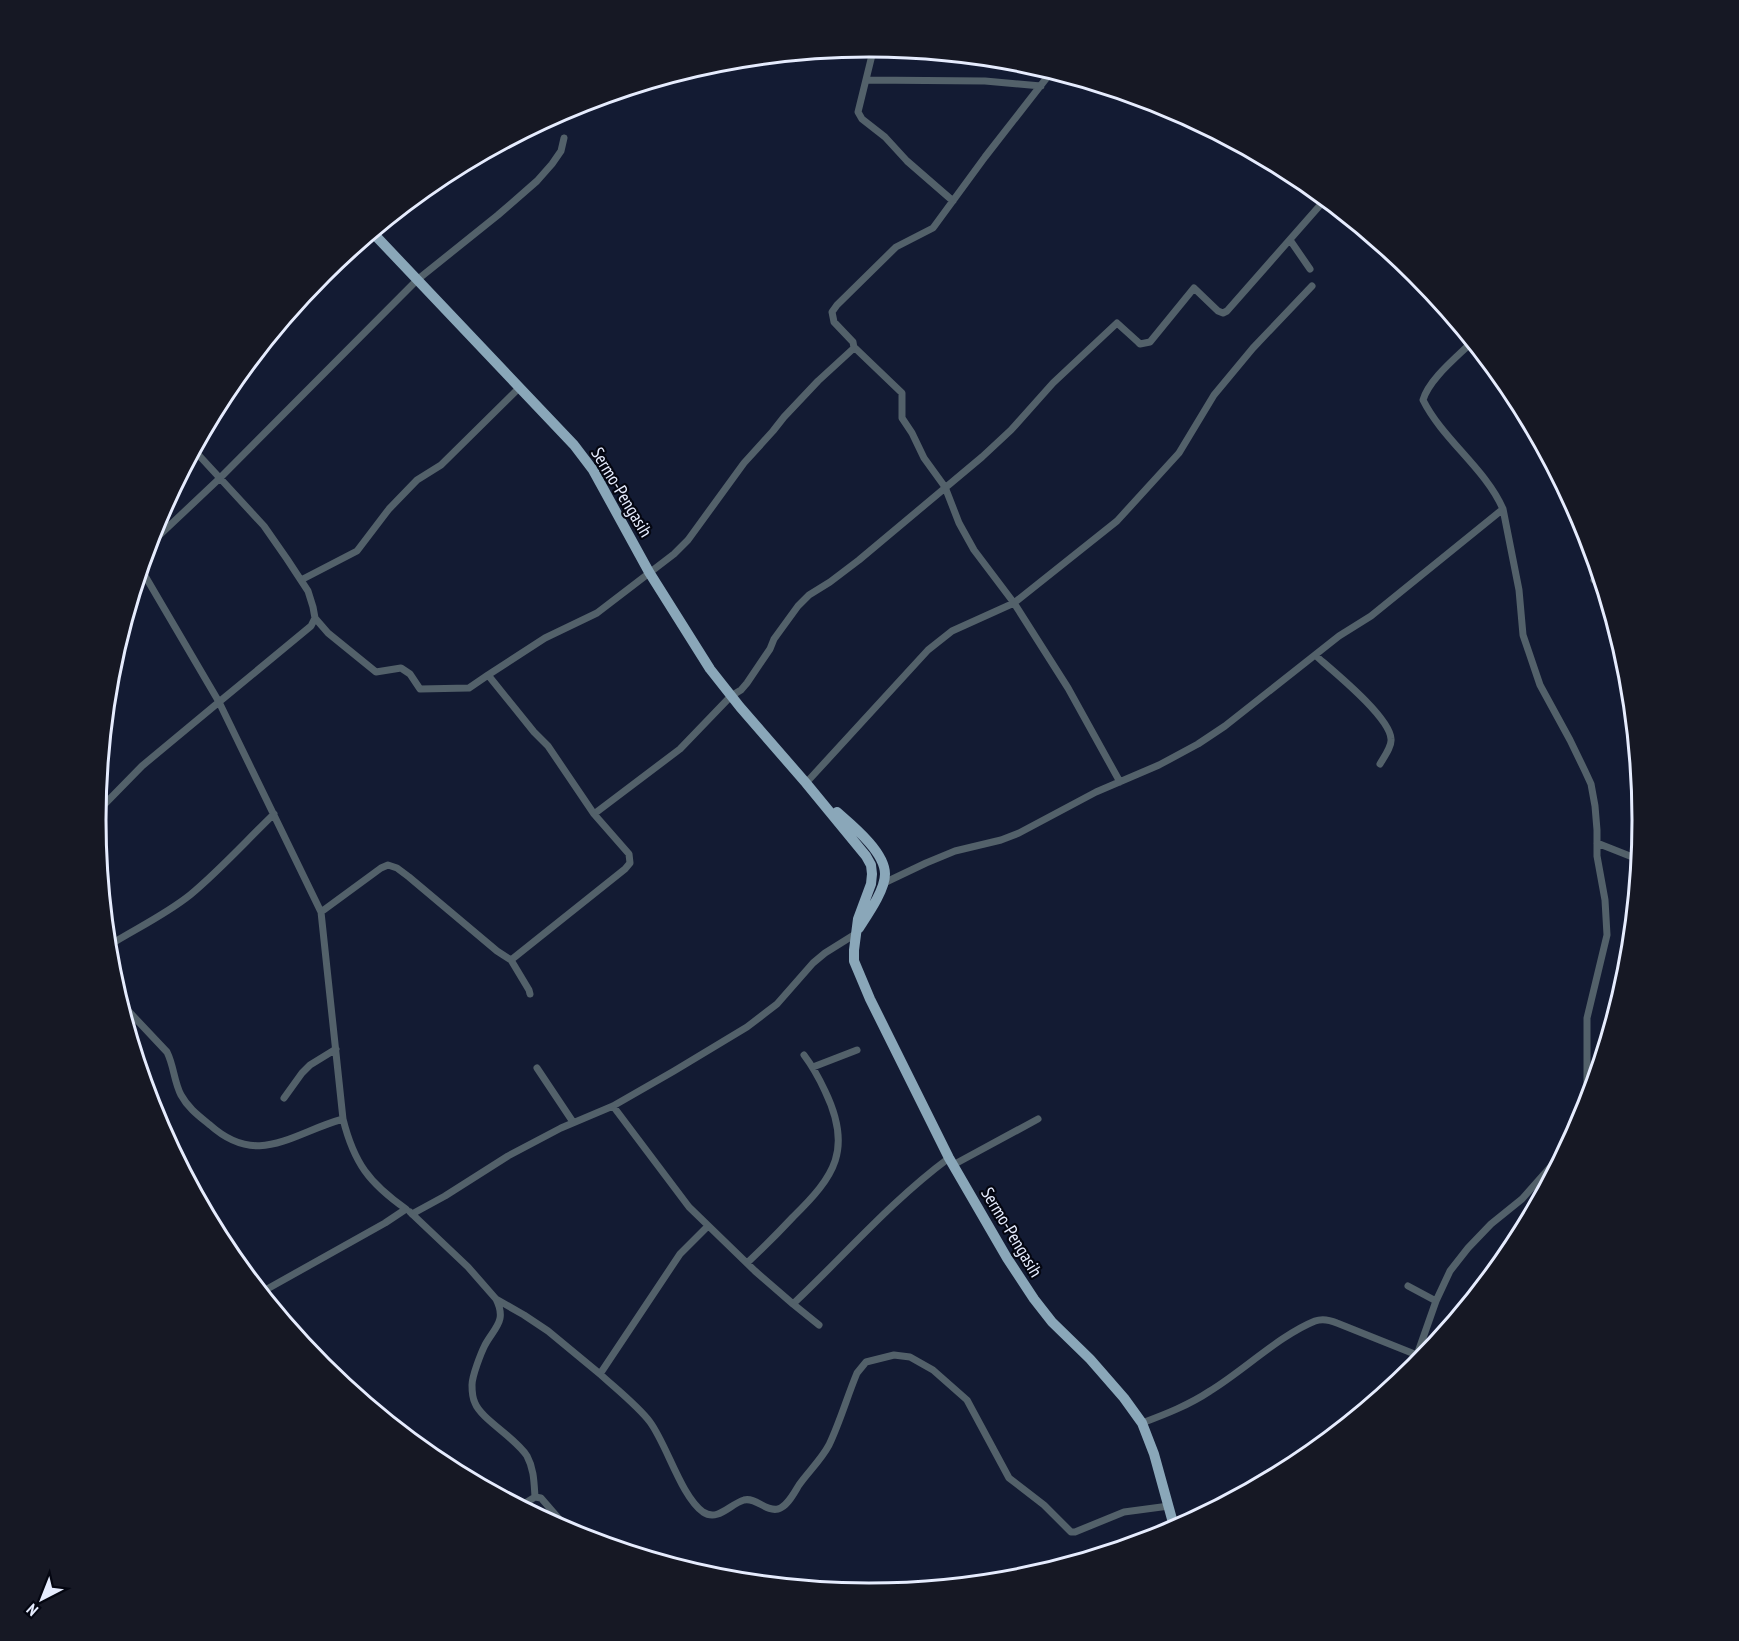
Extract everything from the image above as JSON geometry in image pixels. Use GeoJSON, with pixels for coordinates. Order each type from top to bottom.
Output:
{"type":"FeatureCollection","features":[{"type":"Feature","properties":{"kind":"main road","name":"Sermo-Pengasih"},"geometry":{"type":"LineString","coordinates":[[377,237],[574,445],[592,470],[691,640],[731,696],[860,848],[871,865],[872,874],[858,919],[854,950],[854,961],[870,999],[951,1162],[1007,1258],[1052,1322],[1090,1359],[1142,1423],[1154,1454],[1173,1521]]}},
{"type":"Feature","properties":{"kind":"main road","name":"Sermo-Pengasih"},"geometry":{"type":"LineString","coordinates":[[813,792],[849,822],[871,846],[883,864],[884,883],[857,932]]}},
{"type":"Feature","properties":{"kind":"street"},"geometry":{"type":"LineString","coordinates":[[872,57],[858,112],[862,119],[885,137],[953,201]]}},
{"type":"Feature","properties":{"kind":"street"},"geometry":{"type":"LineString","coordinates":[[1047,78],[933,228],[889,252],[832,312],[834,322],[853,342],[854,347],[903,393],[902,418],[924,458],[945,487],[959,523],[974,550],[1014,603],[1068,688],[1120,782]]}},
{"type":"Feature","properties":{"kind":"street"},"geometry":{"type":"LineString","coordinates":[[867,80],[985,81],[1041,86]]}},
{"type":"Feature","properties":{"kind":"street"},"geometry":{"type":"LineString","coordinates":[[162,532],[220,478],[417,280],[537,181],[561,151],[564,138]]}},
{"type":"Feature","properties":{"kind":"street"},"geometry":{"type":"LineString","coordinates":[[594,814],[680,749],[731,696],[741,690],[789,618],[809,595],[859,560],[982,457],[1011,430],[1053,383],[1117,323],[1140,344],[1150,342],[1194,288],[1223,313],[1320,205]]}},
{"type":"Feature","properties":{"kind":"street"},"geometry":{"type":"LineString","coordinates":[[1290,240],[1310,269]]}},
{"type":"Feature","properties":{"kind":"street"},"geometry":{"type":"LineString","coordinates":[[806,783],[928,650],[952,631],[1014,603],[1117,521],[1179,453],[1214,395],[1253,348],[1312,286]]}},
{"type":"Feature","properties":{"kind":"street"},"geometry":{"type":"LineString","coordinates":[[199,456],[264,526],[308,591],[315,618],[328,633],[376,672],[400,668],[411,674],[420,689],[469,688],[545,638],[597,613],[674,554],[688,540],[744,463],[784,417],[854,347]]}},
{"type":"Feature","properties":{"kind":"street"},"geometry":{"type":"LineString","coordinates":[[1467,347],[1436,378],[1424,394],[1423,400],[1440,426],[1497,495],[1503,509],[1519,590],[1523,635],[1540,685],[1591,784],[1607,934],[1587,1018],[1586,1081]]}},
{"type":"Feature","properties":{"kind":"street"},"geometry":{"type":"LineString","coordinates":[[301,580],[357,551],[389,509],[417,480],[441,465],[519,388]]}},
{"type":"Feature","properties":{"kind":"street"},"geometry":{"type":"LineString","coordinates":[[884,883],[955,851],[1001,840],[1019,833],[1096,792],[1160,765],[1198,744],[1340,636],[1371,616],[1503,509]]}},
{"type":"Feature","properties":{"kind":"street"},"geometry":{"type":"LineString","coordinates":[[146,578],[219,702],[321,912],[343,1119],[349,1143],[363,1170],[388,1196],[409,1212],[468,1267],[496,1299],[500,1307],[498,1325],[484,1346],[472,1383],[475,1404],[526,1455],[533,1469],[535,1497]]}},
{"type":"Feature","properties":{"kind":"street"},"geometry":{"type":"LineString","coordinates":[[107,802],[142,766],[311,626],[315,618]]}},
{"type":"Feature","properties":{"kind":"street"},"geometry":{"type":"LineString","coordinates":[[1316,656],[1363,697],[1389,730],[1392,741],[1380,764]]}},
{"type":"Feature","properties":{"kind":"street"},"geometry":{"type":"LineString","coordinates":[[488,675],[552,751],[594,814],[629,854],[630,863],[613,881],[511,960]]}},
{"type":"Feature","properties":{"kind":"street"},"geometry":{"type":"LineString","coordinates":[[116,941],[162,915],[189,895],[274,814]]}},
{"type":"Feature","properties":{"kind":"street"},"geometry":{"type":"LineString","coordinates":[[1597,843],[1632,857]]}},
{"type":"Feature","properties":{"kind":"street"},"geometry":{"type":"LineString","coordinates":[[321,912],[381,868],[388,865],[397,868],[511,960],[530,994]]}},
{"type":"Feature","properties":{"kind":"street"},"geometry":{"type":"LineString","coordinates":[[267,1289],[385,1223],[445,1196],[508,1156],[573,1122],[613,1106],[674,1071],[764,1015],[777,1004],[813,963],[857,932]]}},
{"type":"Feature","properties":{"kind":"street"},"geometry":{"type":"LineString","coordinates":[[131,1014],[167,1052],[177,1085],[188,1106],[234,1143],[252,1147],[264,1146],[343,1119]]}},
{"type":"Feature","properties":{"kind":"street"},"geometry":{"type":"LineString","coordinates":[[284,1098],[310,1065],[336,1049]]}},
{"type":"Feature","properties":{"kind":"street"},"geometry":{"type":"LineString","coordinates":[[813,1067],[857,1050]]}},
{"type":"Feature","properties":{"kind":"street"},"geometry":{"type":"LineString","coordinates":[[747,1263],[818,1193],[834,1168],[839,1133],[837,1119],[813,1067],[804,1055]]}},
{"type":"Feature","properties":{"kind":"street"},"geometry":{"type":"LineString","coordinates":[[537,1068],[573,1122]]}},
{"type":"Feature","properties":{"kind":"street"},"geometry":{"type":"LineString","coordinates":[[613,1106],[689,1207],[747,1263],[819,1325]]}},
{"type":"Feature","properties":{"kind":"street"},"geometry":{"type":"LineString","coordinates":[[793,1304],[912,1188],[951,1162],[1038,1119]]}},
{"type":"Feature","properties":{"kind":"street"},"geometry":{"type":"LineString","coordinates":[[1419,1350],[1436,1301],[1450,1271],[1491,1224],[1522,1199],[1548,1170]]}},
{"type":"Feature","properties":{"kind":"street"},"geometry":{"type":"LineString","coordinates":[[600,1374],[680,1254],[708,1226]]}},
{"type":"Feature","properties":{"kind":"street"},"geometry":{"type":"LineString","coordinates":[[1408,1286],[1436,1301]]}},
{"type":"Feature","properties":{"kind":"street"},"geometry":{"type":"LineString","coordinates":[[496,1299],[548,1331],[600,1374],[648,1419],[660,1437],[687,1493],[702,1511],[709,1515],[722,1512],[744,1500],[773,1510],[784,1507],[829,1445],[856,1373],[866,1362],[894,1355],[910,1357],[922,1363],[955,1388],[967,1400],[1009,1478],[1044,1505],[1071,1532],[1124,1512],[1169,1506]]}},
{"type":"Feature","properties":{"kind":"street"},"geometry":{"type":"LineString","coordinates":[[1142,1423],[1178,1410],[1211,1391],[1293,1333],[1315,1321],[1326,1319],[1415,1354]]}},
{"type":"Feature","properties":{"kind":"street"},"geometry":{"type":"LineString","coordinates":[[527,1502],[535,1497],[541,1498],[558,1517]]}}]}
